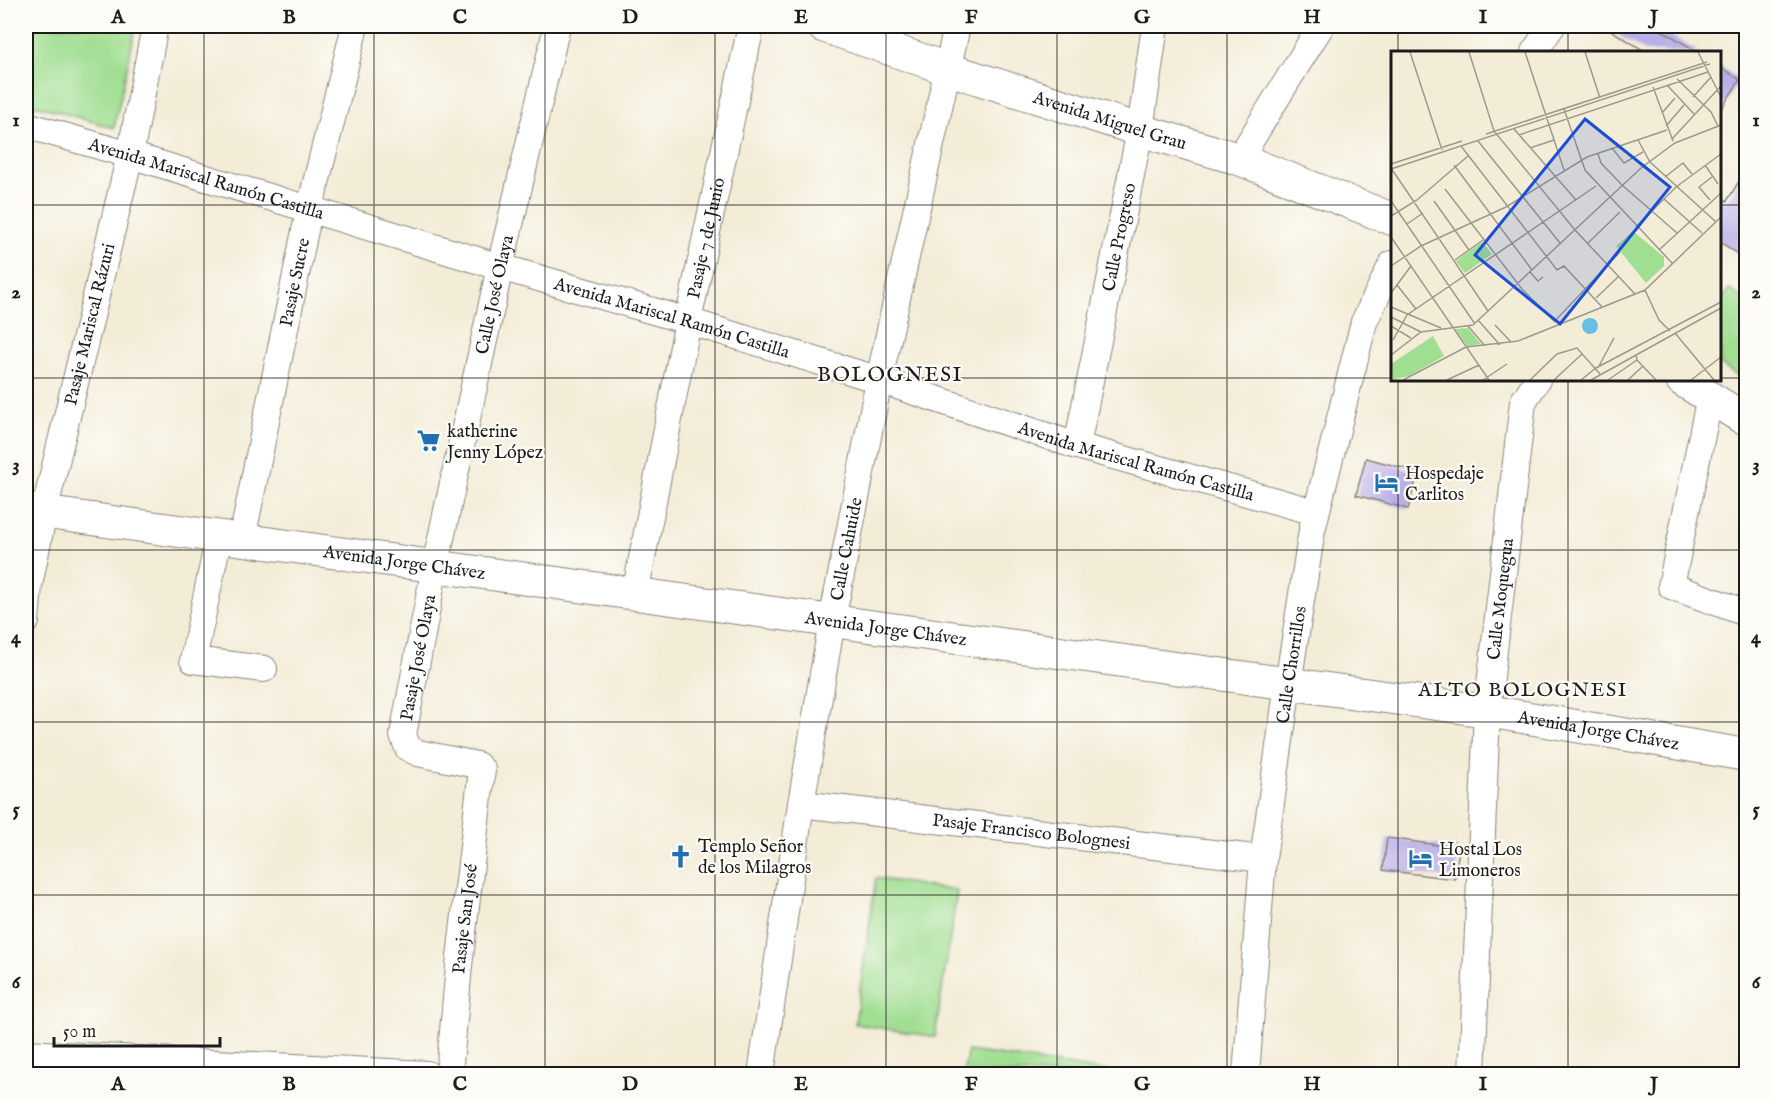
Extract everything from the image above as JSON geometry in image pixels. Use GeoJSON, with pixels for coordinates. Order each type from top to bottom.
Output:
{"type":"FeatureCollection","features":[{"type":"Feature","properties":{"kind":"street","name":"Pasaje Mariscal Rázuri"},"geometry":{"type":"LineString","coordinates":[[26,621],[35,511],[130,155],[155,26]]}},
{"type":"Feature","properties":{"kind":"street","name":"Pasaje Sucre"},"geometry":{"type":"LineString","coordinates":[[264,669],[193,660],[230,538],[355,26]]}},
{"type":"Feature","properties":{"kind":"street","name":"Calle José Olaya"},"geometry":{"type":"LineString","coordinates":[[435,566],[500,267],[557,26]]}},
{"type":"Feature","properties":{"kind":"street","name":"Pasaje 7 de Junio"},"geometry":{"type":"LineString","coordinates":[[635,594],[688,321],[751,26]]}},
{"type":"Feature","properties":{"kind":"street","name":"Avenida Miguel Grau"},"geometry":{"type":"LineString","coordinates":[[823,26],[948,69],[1239,159],[1391,219]]}},
{"type":"Feature","properties":{"kind":"street","name":"Calle Cahuide"},"geometry":{"type":"LineString","coordinates":[[761,1074],[801,804],[832,621],[879,380],[957,26]]}},
{"type":"Feature","properties":{"kind":"street","name":"Calle Progreso"},"geometry":{"type":"LineString","coordinates":[[1077,446],[1140,130],[1155,26]]}},
{"type":"Feature","properties":{"kind":"street"},"geometry":{"type":"LineString","coordinates":[[1239,159],[1321,26]]}},
{"type":"Feature","properties":{"kind":"street"},"geometry":{"type":"LineString","coordinates":[[1535,51],[1552,26]]}},
{"type":"Feature","properties":{"kind":"street","name":"Avenida Mariscal Ramón Castilla"},"geometry":{"type":"LineString","coordinates":[[26,125],[309,211],[688,321],[879,380],[1077,446],[1315,512]]}},
{"type":"Feature","properties":{"kind":"street","name":"Calle Chorrillos"},"geometry":{"type":"LineString","coordinates":[[1246,1074],[1263,859],[1315,512],[1364,322],[1391,266]]}},
{"type":"Feature","properties":{"kind":"street","name":"Calle Moquegua"},"geometry":{"type":"LineString","coordinates":[[1472,1074],[1487,711],[1523,402],[1536,381]]}},
{"type":"Feature","properties":{"kind":"street"},"geometry":{"type":"LineString","coordinates":[[1684,381],[1746,420]]}},
{"type":"Feature","properties":{"kind":"street"},"geometry":{"type":"LineString","coordinates":[[1710,396],[1671,586],[1746,614]]}},
{"type":"Feature","properties":{"kind":"street","name":"Avenida Jorge Chávez"},"geometry":{"type":"LineString","coordinates":[[35,511],[1487,711],[1746,755]]}},
{"type":"Feature","properties":{"kind":"street","name":"Pasaje José Olaya"},"geometry":{"type":"LineString","coordinates":[[435,566],[403,735],[408,748],[418,753],[477,765]]}},
{"type":"Feature","properties":{"kind":"street","name":"Pasaje San José"},"geometry":{"type":"LineString","coordinates":[[448,1074],[482,777],[482,770],[477,765]]}},
{"type":"Feature","properties":{"kind":"street","name":"Pasaje Francisco Bolognesi"},"geometry":{"type":"LineString","coordinates":[[801,804],[1263,859]]}},
{"type":"Feature","properties":{"kind":"street"},"geometry":{"type":"LineString","coordinates":[[26,1053],[200,1068],[427,1074]]}},
{"type":"Feature","properties":{"kind":"green space"},"geometry":{"type":"Polygon","coordinates":[[[26,26],[136,26],[114,128],[26,102],[26,26]]]}},
{"type":"Feature","properties":{"kind":"green space"},"geometry":{"type":"Polygon","coordinates":[[[1729,289],[1746,301],[1746,382],[1721,365],[1721,301],[1729,289]]]}},
{"type":"Feature","properties":{"kind":"green space"},"geometry":{"type":"Polygon","coordinates":[[[876,878],[957,891],[935,1037],[855,1024],[876,878]]]}},
{"type":"Feature","properties":{"kind":"green space"},"geometry":{"type":"Polygon","coordinates":[[[968,1051],[1128,1074],[963,1074],[968,1051]]]}},
{"type":"Feature","properties":{"kind":"building"},"geometry":{"type":"Polygon","coordinates":[[[1604,26],[1655,26],[1696,51],[1644,51],[1604,26]]]}},
{"type":"Feature","properties":{"kind":"building"},"geometry":{"type":"Polygon","coordinates":[[[1721,67],[1740,80],[1721,109],[1721,67]]]}},
{"type":"Feature","properties":{"kind":"building"},"geometry":{"type":"Polygon","coordinates":[[[1746,170],[1746,259],[1721,242],[1721,197],[1727,201],[1746,170]]]}},
{"type":"Feature","properties":{"kind":"building"},"geometry":{"type":"Polygon","coordinates":[[[1366,458],[1418,472],[1408,509],[1356,495],[1366,458]]]}},
{"type":"Feature","properties":{"kind":"building","name":"Hostal Los Limoneros"},"geometry":{"type":"Polygon","coordinates":[[[1387,838],[1459,848],[1455,879],[1383,870],[1387,838]]]}},
{"type":"Feature","properties":{"kind":"place","name":"katherine Jenny López"},"geometry":{"type":"Point","coordinates":[429,441]}},
{"type":"Feature","properties":{"kind":"place","name":"Hospedaje Carlitos"},"geometry":{"type":"Point","coordinates":[1387,483]}},
{"type":"Feature","properties":{"kind":"place","name":"Templo Señor de los Milagros"},"geometry":{"type":"Point","coordinates":[680,856]}},
{"type":"Feature","properties":{"kind":"place","name":"Hostal Los Limoneros"},"geometry":{"type":"Point","coordinates":[1421,859]}},
{"type":"Feature","properties":{"kind":"district","name":"BOLOGNESI"},"geometry":{"type":"Point","coordinates":[890,374]}},
{"type":"Feature","properties":{"kind":"district","name":"ALTO BOLOGNESI"},"geometry":{"type":"Point","coordinates":[1523,689]}}]}
